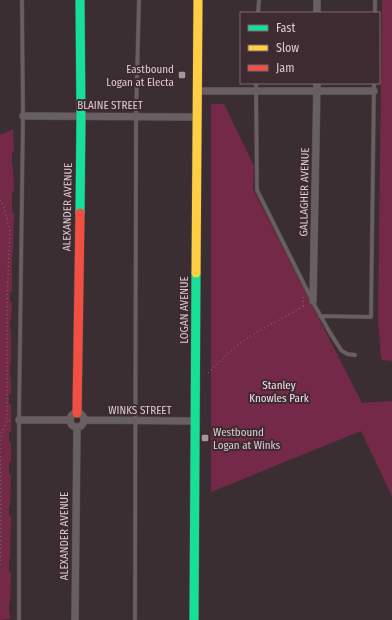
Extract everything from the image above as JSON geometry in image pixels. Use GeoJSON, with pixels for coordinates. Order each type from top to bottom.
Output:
{"type":"FeatureCollection","features":[{"type":"Feature","properties":{"kind":"main road","name":"ALEXANDER AVENUE"},"geometry":{"type":"LineString","coordinates":[[77,413],[81,117],[80,0]]}},
{"type":"Feature","properties":{"kind":"main road"},"geometry":{"type":"LineString","coordinates":[[191,0],[198,13]]}},
{"type":"Feature","properties":{"kind":"main road","name":"LOGAN AVENUE"},"geometry":{"type":"LineString","coordinates":[[194,620],[198,0]]}},
{"type":"Feature","properties":{"kind":"street"},"geometry":{"type":"LineString","coordinates":[[317,0],[317,12]]}},
{"type":"Feature","properties":{"kind":"street"},"geometry":{"type":"LineString","coordinates":[[197,91],[256,91],[317,87],[374,87]]}},
{"type":"Feature","properties":{"kind":"street","name":"GALLAGHER AVENUE"},"geometry":{"type":"LineString","coordinates":[[313,301],[317,87]]}},
{"type":"Feature","properties":{"kind":"street","name":"BLAINE STREET"},"geometry":{"type":"LineString","coordinates":[[23,116],[197,117]]}},
{"type":"Feature","properties":{"kind":"street"},"geometry":{"type":"LineString","coordinates":[[77,413],[82,416],[84,420],[81,426],[77,428],[72,426],[70,420],[71,416],[77,413]]}},
{"type":"Feature","properties":{"kind":"street"},"geometry":{"type":"LineString","coordinates":[[20,420],[70,420]]}},
{"type":"Feature","properties":{"kind":"street","name":"WINKS STREET"},"geometry":{"type":"LineString","coordinates":[[84,420],[195,421]]}},
{"type":"Feature","properties":{"kind":"street","name":"ALEXANDER AVENUE"},"geometry":{"type":"LineString","coordinates":[[75,620],[77,428]]}},
{"type":"Feature","properties":{"kind":"lane"},"geometry":{"type":"LineString","coordinates":[[19,620],[23,116],[22,0]]}},
{"type":"Feature","properties":{"kind":"lane"},"geometry":{"type":"LineString","coordinates":[[135,620],[136,116],[139,0]]}},
{"type":"Feature","properties":{"kind":"lane"},"geometry":{"type":"LineString","coordinates":[[258,0],[258,12]]}},
{"type":"Feature","properties":{"kind":"lane"},"geometry":{"type":"LineString","coordinates":[[375,0],[375,12]]}},
{"type":"Feature","properties":{"kind":"lane"},"geometry":{"type":"LineString","coordinates":[[256,84],[257,190],[320,316],[334,340],[341,350],[347,354],[355,355]]}},
{"type":"Feature","properties":{"kind":"lane"},"geometry":{"type":"LineString","coordinates":[[320,316],[371,317],[374,87]]}},
{"type":"Feature","properties":{"kind":"path"},"geometry":{"type":"LineString","coordinates":[[0,200],[3,204],[10,231],[7,302],[7,421],[0,436],[0,565]]}},
{"type":"Feature","properties":{"kind":"path"},"geometry":{"type":"LineString","coordinates":[[208,372],[242,342],[270,324],[313,301]]}},
{"type":"Feature","properties":{"kind":"path"},"geometry":{"type":"LineString","coordinates":[[7,421],[20,420]]}},
{"type":"Feature","properties":{"kind":"green space"},"geometry":{"type":"Polygon","coordinates":[[[382,0],[392,0],[392,361],[382,360],[378,321],[382,0]]]}},
{"type":"Feature","properties":{"kind":"green space","name":"Stanley Knowles Park"},"geometry":{"type":"Polygon","coordinates":[[[211,104],[224,104],[254,166],[253,189],[362,403],[392,401],[392,496],[361,431],[211,492],[211,104]]]}},
{"type":"Feature","properties":{"kind":"green space"},"geometry":{"type":"Polygon","coordinates":[[[13,129],[14,152],[12,152],[12,165],[14,192],[12,193],[12,213],[14,213],[12,292],[10,292],[10,302],[12,303],[10,320],[11,394],[9,394],[9,404],[11,404],[11,432],[9,432],[9,442],[11,442],[11,462],[9,462],[9,474],[11,475],[9,506],[9,515],[11,516],[9,559],[9,572],[11,573],[9,603],[10,619],[0,620],[0,135],[13,129]]]}},
{"type":"Feature","properties":{"kind":"traffic: fast"},"geometry":{"type":"LineString","coordinates":[[80,0],[80,213]]}},
{"type":"Feature","properties":{"kind":"traffic: fast"},"geometry":{"type":"LineString","coordinates":[[194,620],[196,273]]}},
{"type":"Feature","properties":{"kind":"traffic: slow"},"geometry":{"type":"LineString","coordinates":[[196,273],[198,0]]}},
{"type":"Feature","properties":{"kind":"traffic: jam"},"geometry":{"type":"LineString","coordinates":[[77,413],[80,213]]}},
{"type":"Feature","properties":{"kind":"place","name":"Eastbound Logan at Electa"},"geometry":{"type":"Point","coordinates":[182,75]}},
{"type":"Feature","properties":{"kind":"place","name":"Westbound Logan at Winks"},"geometry":{"type":"Point","coordinates":[205,438]}}]}
